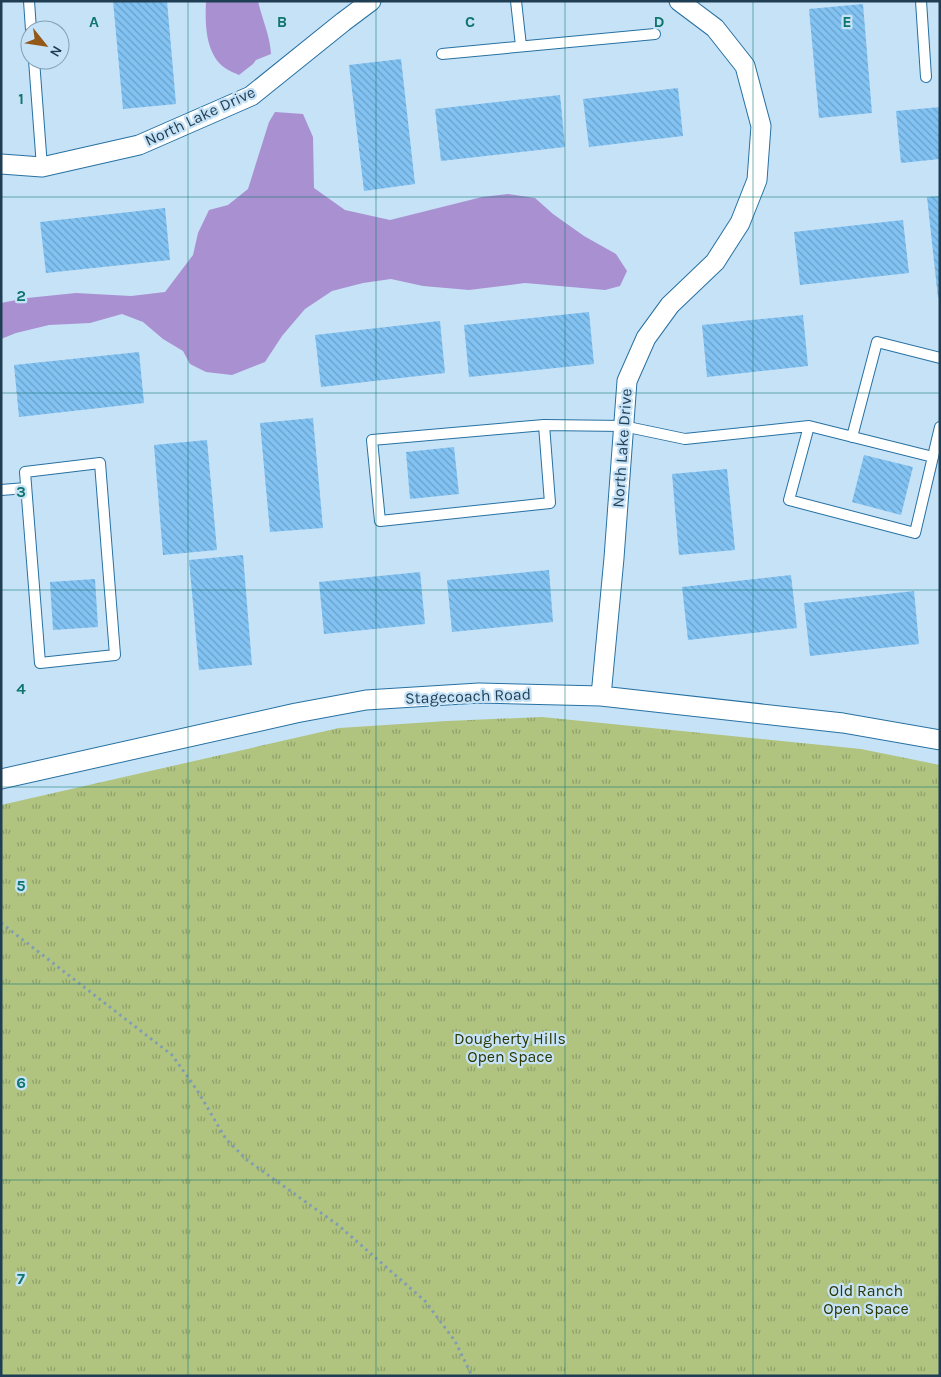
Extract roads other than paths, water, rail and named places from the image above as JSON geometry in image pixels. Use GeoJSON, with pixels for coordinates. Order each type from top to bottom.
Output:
{"type":"FeatureCollection","features":[{"type":"Feature","properties":{"kind":"street","name":"North Lake Drive"},"geometry":{"type":"LineString","coordinates":[[1,164],[42,167],[139,145],[251,96],[371,1]]}},
{"type":"Feature","properties":{"kind":"street","name":"North Lake Drive"},"geometry":{"type":"LineString","coordinates":[[601,696],[614,558],[626,381],[646,338],[670,305],[715,262],[740,223],[757,180],[760,126],[745,66],[715,28],[689,4]]}},
{"type":"Feature","properties":{"kind":"street","name":"Stagecoach Road"},"geometry":{"type":"LineString","coordinates":[[1,779],[296,713],[366,700],[479,693],[601,696],[843,723],[940,740]]}},
{"type":"Feature","properties":{"kind":"lane"},"geometry":{"type":"LineString","coordinates":[[29,1],[30,20]]}},
{"type":"Feature","properties":{"kind":"lane"},"geometry":{"type":"LineString","coordinates":[[516,1],[522,46]]}},
{"type":"Feature","properties":{"kind":"lane"},"geometry":{"type":"LineString","coordinates":[[922,1],[926,77]]}},
{"type":"Feature","properties":{"kind":"lane"},"geometry":{"type":"LineString","coordinates":[[442,54],[655,34]]}},
{"type":"Feature","properties":{"kind":"lane"},"geometry":{"type":"LineString","coordinates":[[35,70],[42,167]]}},
{"type":"Feature","properties":{"kind":"lane"},"geometry":{"type":"LineString","coordinates":[[852,437],[877,342],[940,358]]}},
{"type":"Feature","properties":{"kind":"lane"},"geometry":{"type":"LineString","coordinates":[[544,425],[550,503],[380,520],[372,440],[544,425],[623,426],[685,439],[809,426],[932,457]]}},
{"type":"Feature","properties":{"kind":"lane"},"geometry":{"type":"LineString","coordinates":[[809,426],[789,500],[915,533],[940,427]]}},
{"type":"Feature","properties":{"kind":"lane"},"geometry":{"type":"LineString","coordinates":[[100,464],[115,655],[40,663],[26,488],[25,472],[100,464]]}},
{"type":"Feature","properties":{"kind":"lane"},"geometry":{"type":"LineString","coordinates":[[1,490],[26,488]]}},
{"type":"Feature","properties":{"kind":"park label","name":"Dougherty Hills Open Space"},"geometry":{"type":"Point","coordinates":[510,1047]}},
{"type":"Feature","properties":{"kind":"park label","name":"Old Ranch Open Space"},"geometry":{"type":"Point","coordinates":[866,1299]}}]}
